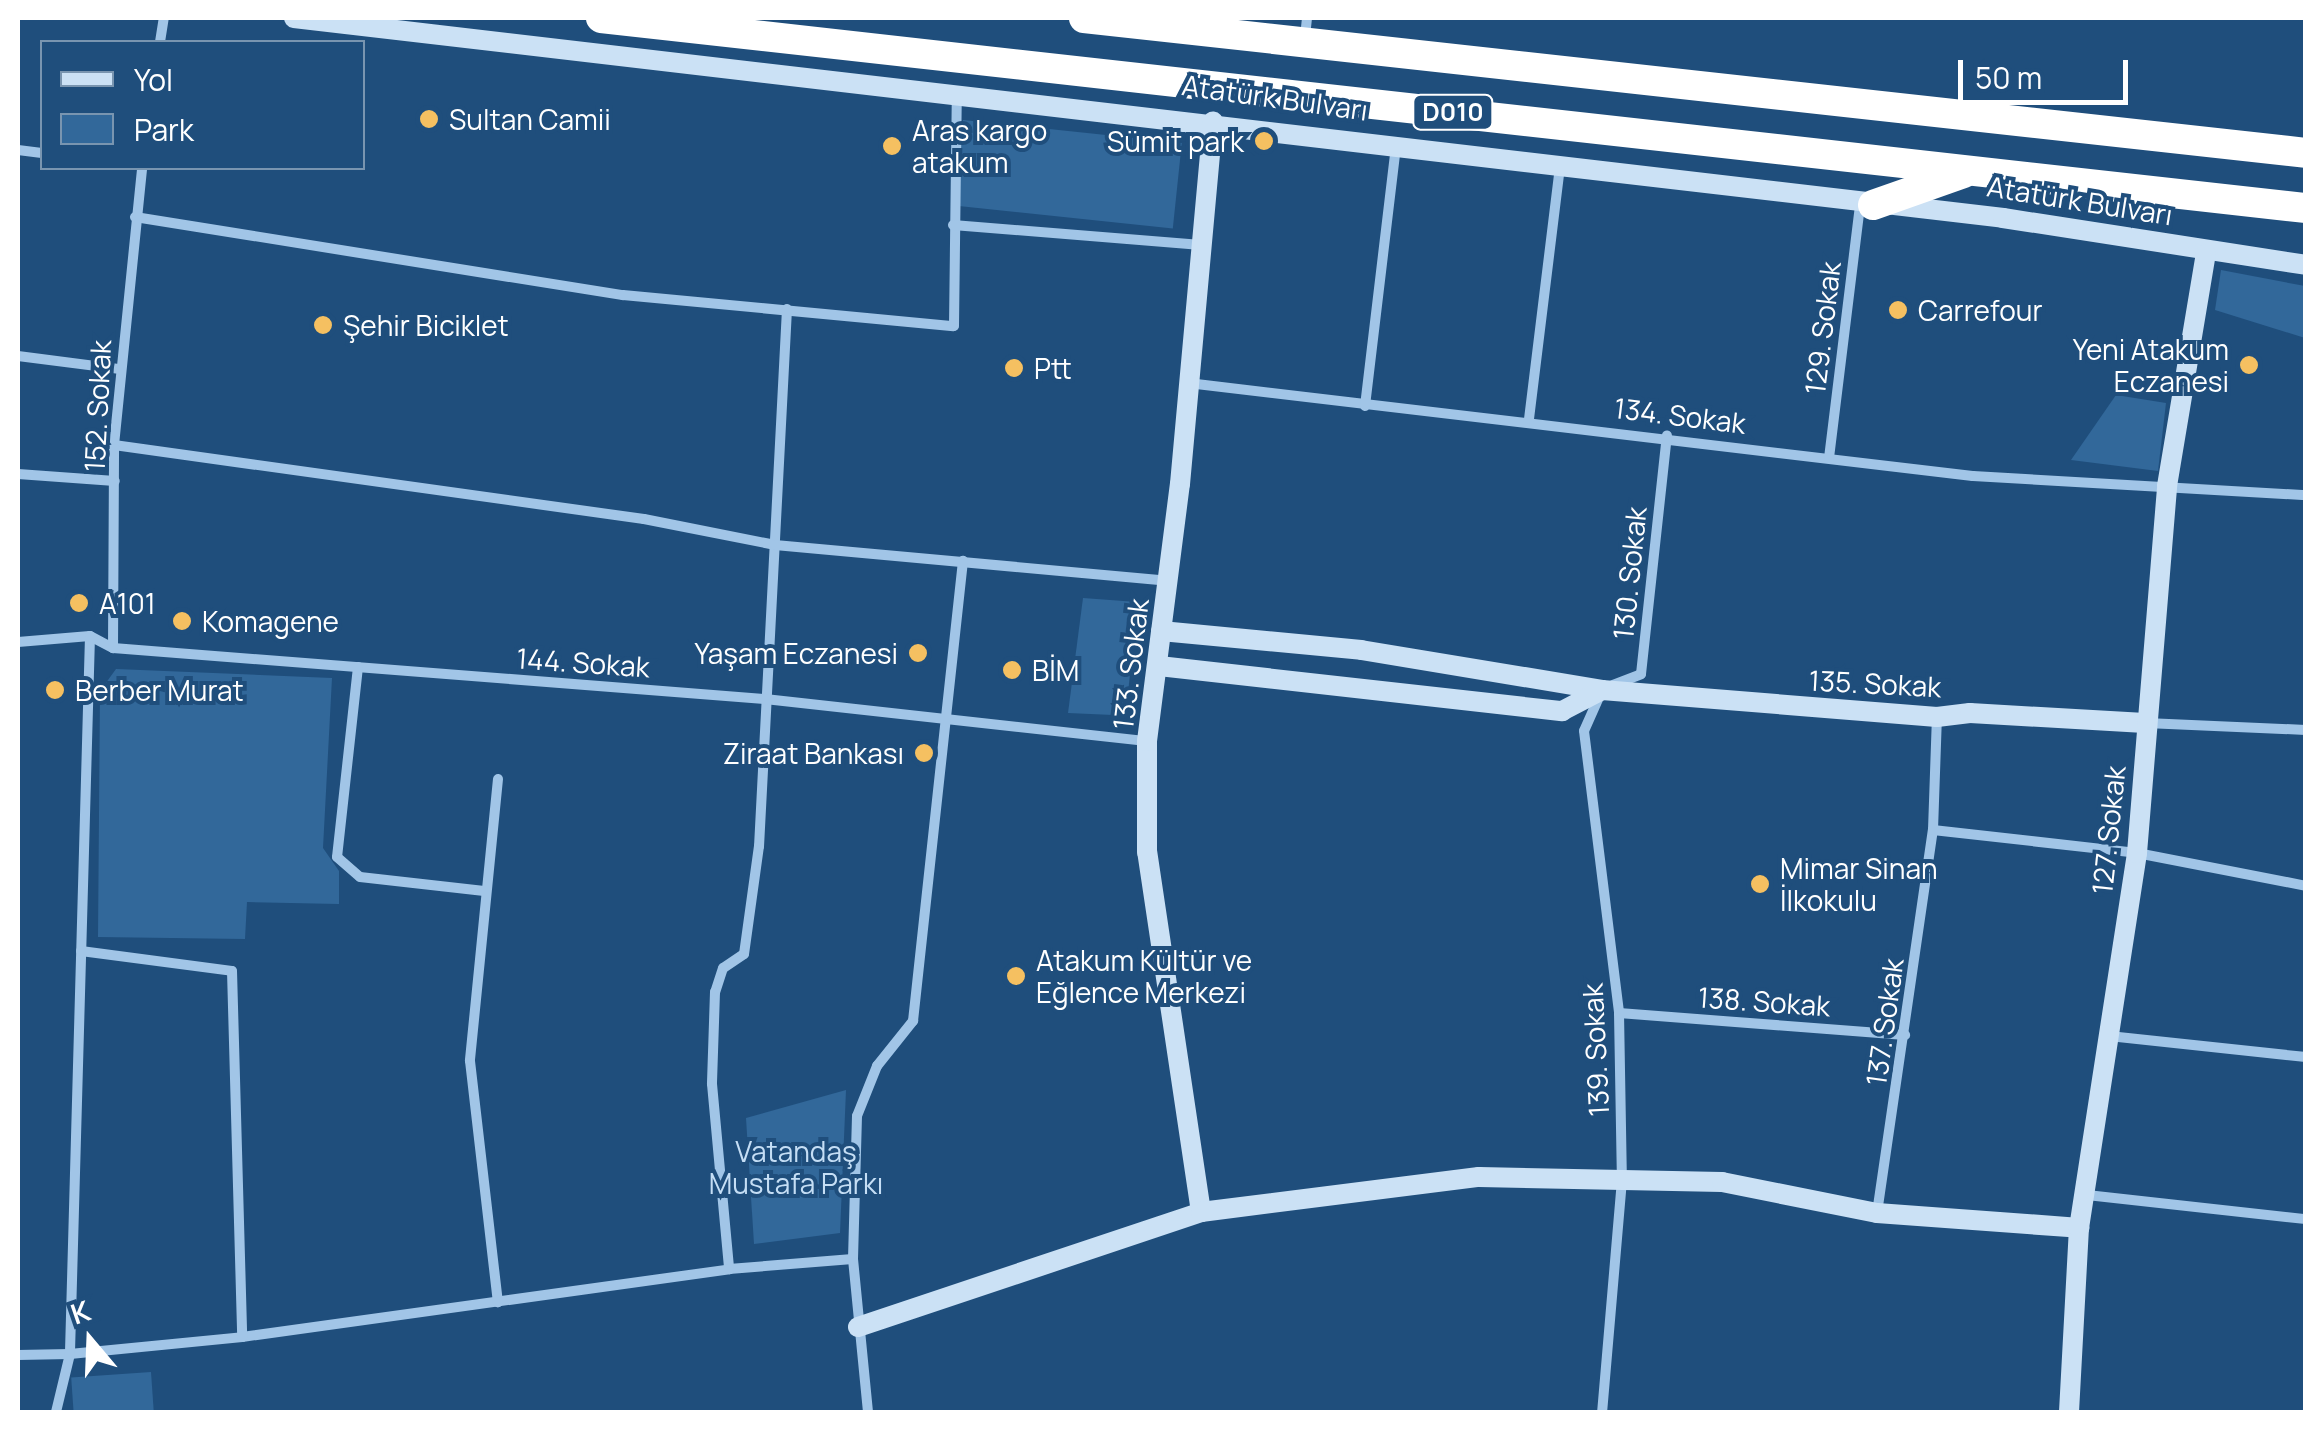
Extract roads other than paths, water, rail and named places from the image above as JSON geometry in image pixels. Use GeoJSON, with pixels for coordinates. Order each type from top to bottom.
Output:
{"type":"FeatureCollection","features":[{"type":"Feature","properties":{"kind":"highway","name":"Atatürk Bulvarı"},"geometry":{"type":"LineString","coordinates":[[601,18],[2306,208]]}},
{"type":"Feature","properties":{"kind":"highway","name":"Atatürk Bulvarı"},"geometry":{"type":"LineString","coordinates":[[1084,18],[1306,30],[2306,153]]}},
{"type":"Feature","properties":{"kind":"highway"},"geometry":{"type":"LineString","coordinates":[[1866,204],[1975,170]]}},
{"type":"Feature","properties":{"kind":"street","name":"Atatürk Bulvarı"},"geometry":{"type":"LineString","coordinates":[[294,18],[1213,121],[2003,218],[2206,254],[2306,265]]}},
{"type":"Feature","properties":{"kind":"street"},"geometry":{"type":"LineString","coordinates":[[135,217],[623,295],[954,326],[952,225],[957,92]]}},
{"type":"Feature","properties":{"kind":"street","name":"133. Sokak"},"geometry":{"type":"LineString","coordinates":[[1201,1212],[1147,852],[1146,742],[1160,666],[1213,121]]}},
{"type":"Feature","properties":{"kind":"street"},"geometry":{"type":"LineString","coordinates":[[1364,406],[1396,146]]}},
{"type":"Feature","properties":{"kind":"street"},"geometry":{"type":"LineString","coordinates":[[1530,419],[1560,165]]}},
{"type":"Feature","properties":{"kind":"street","name":"152. Sokak"},"geometry":{"type":"LineString","coordinates":[[113,648],[114,445],[142,170]]}},
{"type":"Feature","properties":{"kind":"street","name":"129. Sokak"},"geometry":{"type":"LineString","coordinates":[[1829,458],[1866,204]]}},
{"type":"Feature","properties":{"kind":"street"},"geometry":{"type":"LineString","coordinates":[[952,225],[1201,245]]}},
{"type":"Feature","properties":{"kind":"street","name":"127. Sokak"},"geometry":{"type":"LineString","coordinates":[[2069,1412],[2079,1228],[2137,853],[2168,486],[2206,254]]}},
{"type":"Feature","properties":{"kind":"street"},"geometry":{"type":"LineString","coordinates":[[730,1270],[712,1084],[715,992],[723,968],[744,954],[759,846],[787,309]]}},
{"type":"Feature","properties":{"kind":"street"},"geometry":{"type":"LineString","coordinates":[[18,356],[120,369]]}},
{"type":"Feature","properties":{"kind":"street","name":"134. Sokak"},"geometry":{"type":"LineString","coordinates":[[1187,383],[1364,406],[1530,419],[2083,487],[2168,486],[2306,496]]}},
{"type":"Feature","properties":{"kind":"street","name":"130. Sokak"},"geometry":{"type":"LineString","coordinates":[[1602,690],[1640,674],[1667,436]]}},
{"type":"Feature","properties":{"kind":"street"},"geometry":{"type":"LineString","coordinates":[[114,445],[644,519],[775,545],[1168,581]]}},
{"type":"Feature","properties":{"kind":"street"},"geometry":{"type":"LineString","coordinates":[[18,474],[115,481]]}},
{"type":"Feature","properties":{"kind":"street"},"geometry":{"type":"LineString","coordinates":[[868,1412],[853,1259],[857,1116],[877,1066],[913,1021],[949,722],[963,561]]}},
{"type":"Feature","properties":{"kind":"street","name":"135. Sokak"},"geometry":{"type":"LineString","coordinates":[[1161,632],[1362,650],[1602,690],[1938,717],[1970,713],[2145,723]]}},
{"type":"Feature","properties":{"kind":"street"},"geometry":{"type":"LineString","coordinates":[[18,642],[90,636],[70,1354],[56,1412]]}},
{"type":"Feature","properties":{"kind":"street","name":"144. Sokak"},"geometry":{"type":"LineString","coordinates":[[90,636],[113,648],[765,699],[1146,742]]}},
{"type":"Feature","properties":{"kind":"street","name":"135. Sokak"},"geometry":{"type":"LineString","coordinates":[[1160,666],[1562,711],[1602,690]]}},
{"type":"Feature","properties":{"kind":"street"},"geometry":{"type":"LineString","coordinates":[[358,667],[337,857],[360,878],[484,891]]}},
{"type":"Feature","properties":{"kind":"street","name":"139. Sokak"},"geometry":{"type":"LineString","coordinates":[[1602,690],[1584,731],[1619,1013],[1622,1180],[1602,1412]]}},
{"type":"Feature","properties":{"kind":"street","name":"137. Sokak"},"geometry":{"type":"LineString","coordinates":[[1877,1212],[1932,830],[1938,717]]}},
{"type":"Feature","properties":{"kind":"street"},"geometry":{"type":"LineString","coordinates":[[2145,723],[2306,730]]}},
{"type":"Feature","properties":{"kind":"street"},"geometry":{"type":"LineString","coordinates":[[498,779],[470,1061],[498,1302]]}},
{"type":"Feature","properties":{"kind":"street"},"geometry":{"type":"LineString","coordinates":[[1932,830],[2137,853],[2306,886]]}},
{"type":"Feature","properties":{"kind":"street"},"geometry":{"type":"LineString","coordinates":[[81,951],[232,972],[242,1337]]}},
{"type":"Feature","properties":{"kind":"street","name":"138. Sokak"},"geometry":{"type":"LineString","coordinates":[[1619,1013],[1905,1035]]}},
{"type":"Feature","properties":{"kind":"street"},"geometry":{"type":"LineString","coordinates":[[2108,1036],[2306,1058]]}},
{"type":"Feature","properties":{"kind":"street"},"geometry":{"type":"LineString","coordinates":[[858,1327],[1201,1212],[1479,1178],[1722,1182],[1877,1212],[2079,1228]]}},
{"type":"Feature","properties":{"kind":"street"},"geometry":{"type":"LineString","coordinates":[[2087,1195],[2306,1219]]}},
{"type":"Feature","properties":{"kind":"street"},"geometry":{"type":"LineString","coordinates":[[18,1355],[70,1354],[242,1337],[730,1270],[853,1259]]}},
{"type":"Feature","properties":{"kind":"place","name":"Sultan Camii"},"geometry":{"type":"Point","coordinates":[429,119]}},
{"type":"Feature","properties":{"kind":"place","name":"Sümit park"},"geometry":{"type":"Point","coordinates":[1264,141]}},
{"type":"Feature","properties":{"kind":"place","name":"Aras kargo atakum"},"geometry":{"type":"Point","coordinates":[892,146]}},
{"type":"Feature","properties":{"kind":"place","name":"Carrefour"},"geometry":{"type":"Point","coordinates":[1898,310]}},
{"type":"Feature","properties":{"kind":"place","name":"Şehir Biciklet"},"geometry":{"type":"Point","coordinates":[323,325]}},
{"type":"Feature","properties":{"kind":"place","name":"Yeni Atakum Eczanesi"},"geometry":{"type":"Point","coordinates":[2249,365]}},
{"type":"Feature","properties":{"kind":"place","name":"Ptt"},"geometry":{"type":"Point","coordinates":[1014,368]}},
{"type":"Feature","properties":{"kind":"place","name":"A101"},"geometry":{"type":"Point","coordinates":[79,603]}},
{"type":"Feature","properties":{"kind":"place","name":"Komagene"},"geometry":{"type":"Point","coordinates":[182,621]}},
{"type":"Feature","properties":{"kind":"place","name":"Yaşam Eczanesi"},"geometry":{"type":"Point","coordinates":[918,653]}},
{"type":"Feature","properties":{"kind":"place","name":"BİM"},"geometry":{"type":"Point","coordinates":[1012,670]}},
{"type":"Feature","properties":{"kind":"place","name":"Berber Murat"},"geometry":{"type":"Point","coordinates":[55,690]}},
{"type":"Feature","properties":{"kind":"place","name":"Ziraat Bankası"},"geometry":{"type":"Point","coordinates":[924,753]}},
{"type":"Feature","properties":{"kind":"place","name":"Mimar Sinan İlkokulu"},"geometry":{"type":"Point","coordinates":[1760,884]}},
{"type":"Feature","properties":{"kind":"place","name":"Atakum Kültür ve Eğlence Merkezi"},"geometry":{"type":"Point","coordinates":[1016,976]}},
{"type":"Feature","properties":{"kind":"park label","name":"Vatandaş Mustafa Parkı"},"geometry":{"type":"Point","coordinates":[796,1167]}}]}
